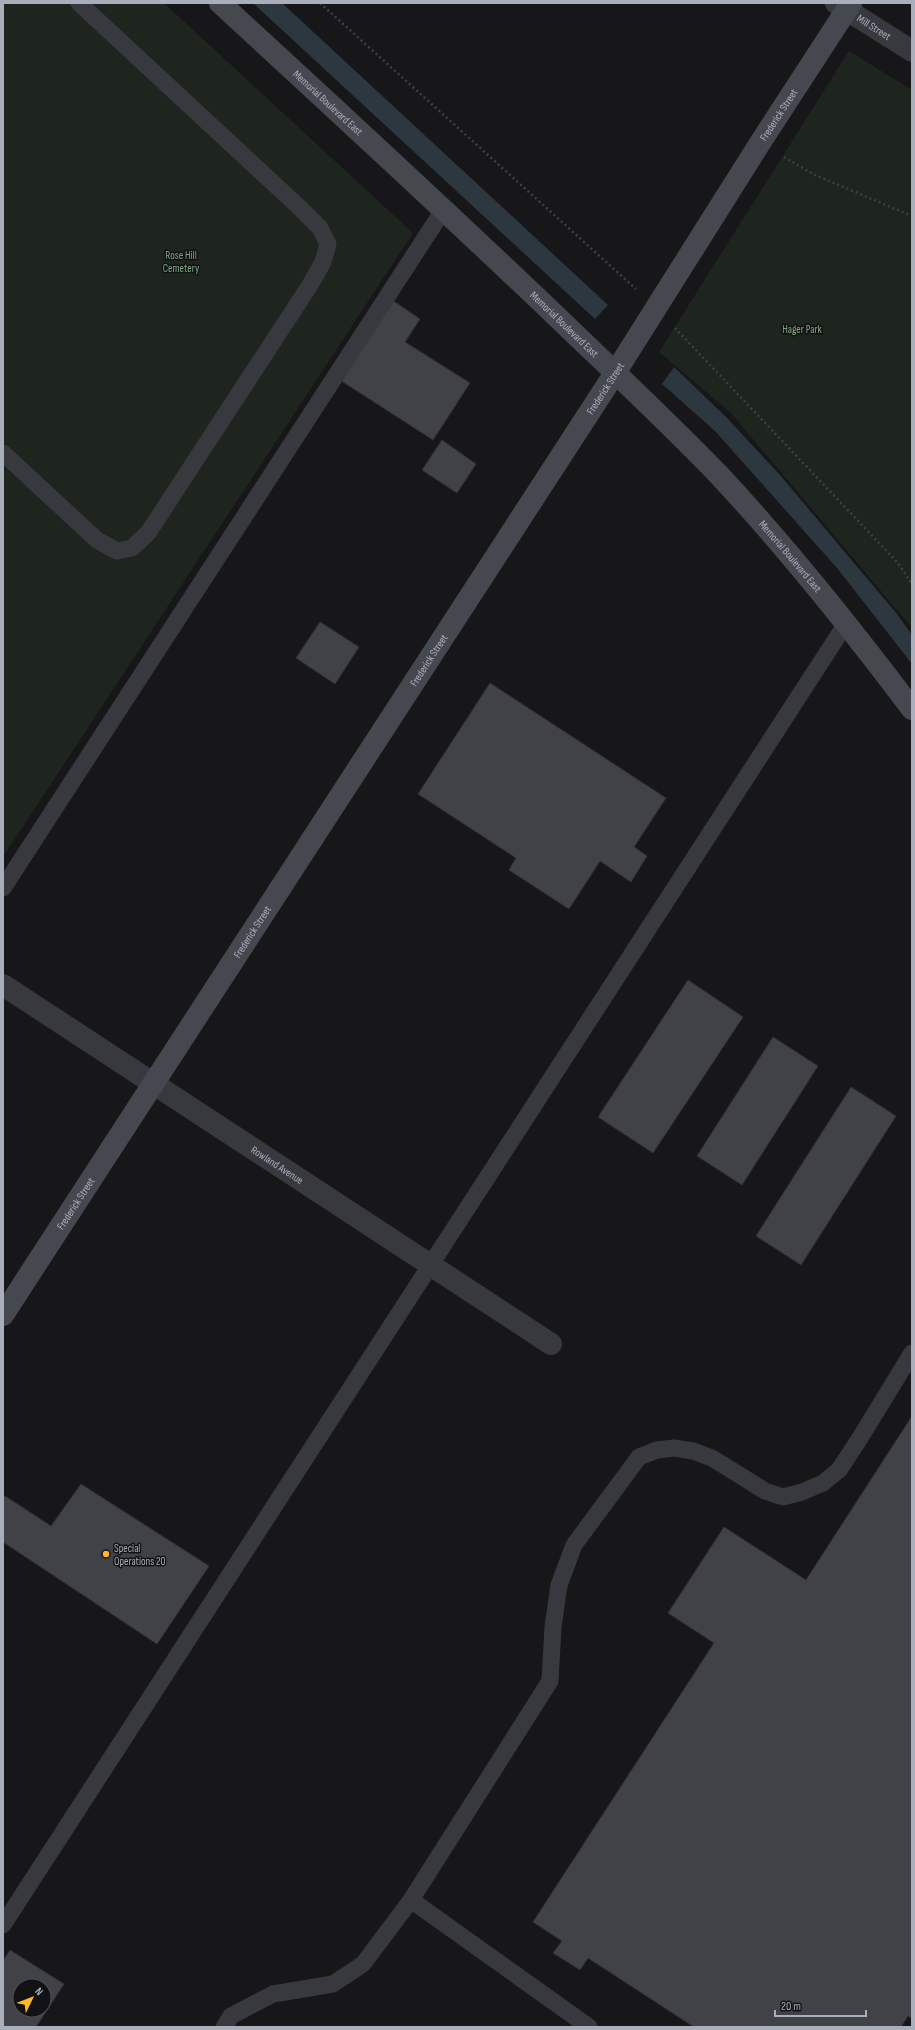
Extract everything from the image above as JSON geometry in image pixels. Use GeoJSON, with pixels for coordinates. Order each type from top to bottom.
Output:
{"type":"FeatureCollection","features":[{"type":"Feature","properties":{"kind":"main road","name":"Memorial Boulevard East"},"geometry":{"type":"LineString","coordinates":[[220,3],[444,209],[615,373],[718,475],[784,548],[847,622],[912,709]]}},
{"type":"Feature","properties":{"kind":"main road","name":"Frederick Street"},"geometry":{"type":"LineString","coordinates":[[3,1315],[615,373],[845,5]]}},
{"type":"Feature","properties":{"kind":"street","name":"Mill Street"},"geometry":{"type":"LineString","coordinates":[[845,5],[912,51]]}},
{"type":"Feature","properties":{"kind":"street","name":"Rowland Avenue"},"geometry":{"type":"LineString","coordinates":[[3,985],[551,1344]]}},
{"type":"Feature","properties":{"kind":"lane"},"geometry":{"type":"LineString","coordinates":[[3,454],[97,540],[117,551],[132,548],[148,533],[170,501],[310,285],[323,262],[328,244],[320,228],[299,207],[79,3]]}},
{"type":"Feature","properties":{"kind":"lane"},"geometry":{"type":"LineString","coordinates":[[3,888],[444,209]]}},
{"type":"Feature","properties":{"kind":"lane"},"geometry":{"type":"LineString","coordinates":[[3,1925],[847,622]]}},
{"type":"Feature","properties":{"kind":"lane"},"geometry":{"type":"LineString","coordinates":[[224,2027],[232,2016],[273,1994],[333,1984],[363,1964],[411,1900],[550,1681],[553,1626],[559,1585],[574,1545],[639,1457],[657,1450],[674,1448],[693,1451],[712,1458],[765,1491],[783,1497],[802,1492],[824,1483],[839,1470],[912,1353]]}},
{"type":"Feature","properties":{"kind":"lane"},"geometry":{"type":"LineString","coordinates":[[411,1900],[589,2027]]}},
{"type":"Feature","properties":{"kind":"path"},"geometry":{"type":"LineString","coordinates":[[320,3],[655,307],[898,563],[912,584]]}},
{"type":"Feature","properties":{"kind":"path"},"geometry":{"type":"LineString","coordinates":[[760,143],[815,175],[912,216]]}},
{"type":"Feature","properties":{"kind":"green space","name":"Rose Hill Cemetery"},"geometry":{"type":"Polygon","coordinates":[[[3,3],[164,3],[413,233],[3,857],[3,3]]]}},
{"type":"Feature","properties":{"kind":"green space","name":"Hager Park"},"geometry":{"type":"Polygon","coordinates":[[[849,51],[912,90],[912,628],[731,413],[659,352],[849,51]]]}},
{"type":"Feature","properties":{"kind":"shaded area"},"geometry":{"type":"Polygon","coordinates":[[[253,3],[282,3],[608,305],[595,319],[253,3]]]}},
{"type":"Feature","properties":{"kind":"shaded area"},"geometry":{"type":"Polygon","coordinates":[[[674,367],[726,417],[780,475],[897,614],[912,635],[912,664],[837,568],[715,431],[662,384],[674,367]]]}},
{"type":"Feature","properties":{"kind":"building"},"geometry":{"type":"Polygon","coordinates":[[[392,300],[420,319],[405,342],[470,383],[433,440],[340,380],[392,300]]]}},
{"type":"Feature","properties":{"kind":"building"},"geometry":{"type":"Polygon","coordinates":[[[442,440],[476,464],[457,493],[422,470],[442,440]]]}},
{"type":"Feature","properties":{"kind":"building"},"geometry":{"type":"Polygon","coordinates":[[[320,622],[359,647],[335,684],[296,658],[320,622]]]}},
{"type":"Feature","properties":{"kind":"building"},"geometry":{"type":"Polygon","coordinates":[[[490,683],[666,798],[634,847],[647,856],[631,882],[600,861],[569,909],[509,870],[516,858],[418,794],[490,683]]]}},
{"type":"Feature","properties":{"kind":"building"},"geometry":{"type":"Polygon","coordinates":[[[688,980],[743,1017],[653,1153],[598,1117],[688,980]]]}},
{"type":"Feature","properties":{"kind":"building"},"geometry":{"type":"Polygon","coordinates":[[[773,1037],[818,1066],[742,1185],[697,1156],[773,1037]]]}},
{"type":"Feature","properties":{"kind":"building"},"geometry":{"type":"Polygon","coordinates":[[[851,1087],[896,1116],[801,1265],[756,1236],[851,1087]]]}},
{"type":"Feature","properties":{"kind":"building"},"geometry":{"type":"Polygon","coordinates":[[[912,1416],[912,2019],[908,2016],[901,2027],[694,2027],[588,1958],[580,1970],[553,1953],[562,1941],[533,1922],[714,1643],[668,1613],[724,1527],[806,1580],[912,1416]]]}},
{"type":"Feature","properties":{"kind":"building","name":"Special Operations 20"},"geometry":{"type":"Polygon","coordinates":[[[81,1484],[209,1566],[157,1644],[3,1542],[3,1499],[5,1496],[51,1526],[81,1484]]]}},
{"type":"Feature","properties":{"kind":"building"},"geometry":{"type":"Polygon","coordinates":[[[10,1950],[64,1984],[52,2002],[52,1978],[12,1978],[12,2018],[42,2018],[36,2027],[3,2027],[3,1961],[10,1950]]]}},
{"type":"Feature","properties":{"kind":"place","name":"Special Operations 20"},"geometry":{"type":"Point","coordinates":[106,1554]}}]}
